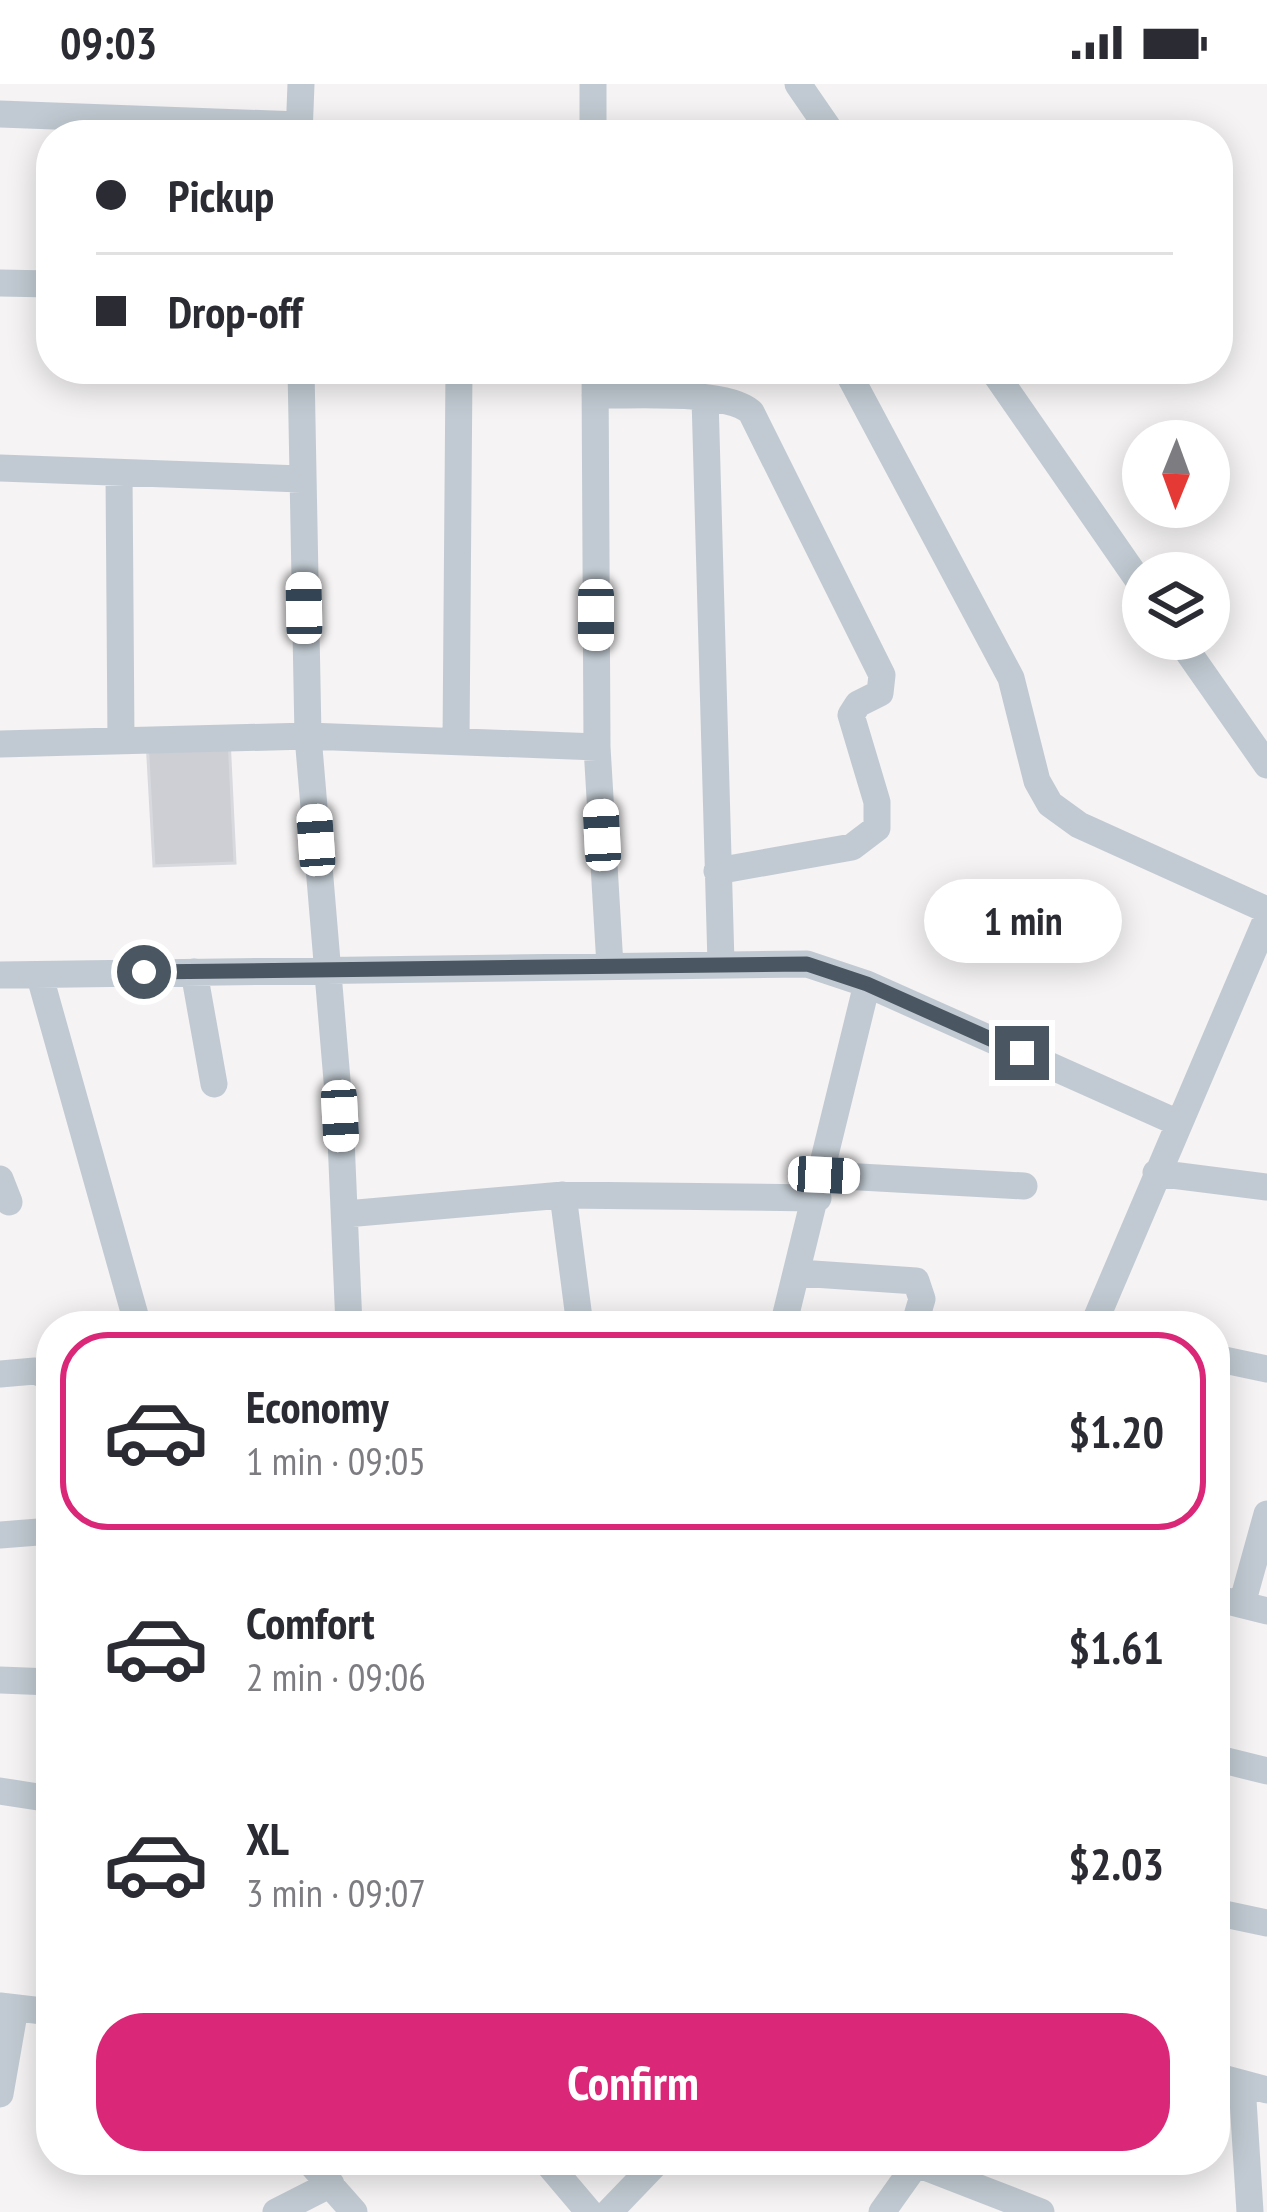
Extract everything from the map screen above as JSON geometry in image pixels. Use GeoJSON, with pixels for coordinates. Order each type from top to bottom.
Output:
{"type":"FeatureCollection","features":[{"type":"Feature","properties":{"kind":"street"},"geometry":{"type":"LineString","coordinates":[[299,120],[301,84]]}},
{"type":"Feature","properties":{"kind":"street"},"geometry":{"type":"LineString","coordinates":[[593,84],[593,120]]}},
{"type":"Feature","properties":{"kind":"street"},"geometry":{"type":"LineString","coordinates":[[797,84],[822,120]]}},
{"type":"Feature","properties":{"kind":"street"},"geometry":{"type":"LineString","coordinates":[[0,114],[112,120]]}},
{"type":"Feature","properties":{"kind":"street"},"geometry":{"type":"LineString","coordinates":[[0,283],[36,284]]}},
{"type":"Feature","properties":{"kind":"street"},"geometry":{"type":"LineString","coordinates":[[301,384],[308,736],[346,1214],[349,1311]]}},
{"type":"Feature","properties":{"kind":"street"},"geometry":{"type":"LineString","coordinates":[[456,741],[459,384]]}},
{"type":"Feature","properties":{"kind":"street"},"geometry":{"type":"LineString","coordinates":[[595,384],[597,747],[610,966]]}},
{"type":"Feature","properties":{"kind":"street"},"geometry":{"type":"LineString","coordinates":[[609,384],[739,402],[755,419],[883,682],[880,693],[858,704],[851,715],[880,816],[870,836],[800,859],[717,872]]}},
{"type":"Feature","properties":{"kind":"street"},"geometry":{"type":"LineString","coordinates":[[854,384],[1011,679],[1037,781],[1050,804],[1079,825],[1267,914],[1099,1311]]}},
{"type":"Feature","properties":{"kind":"street"},"geometry":{"type":"LineString","coordinates":[[1002,384],[1122,557]]}},
{"type":"Feature","properties":{"kind":"street"},"geometry":{"type":"LineString","coordinates":[[705,398],[721,963]]}},
{"type":"Feature","properties":{"kind":"street"},"geometry":{"type":"LineString","coordinates":[[0,468],[302,479]]}},
{"type":"Feature","properties":{"kind":"street"},"geometry":{"type":"LineString","coordinates":[[119,474],[121,740]]}},
{"type":"Feature","properties":{"kind":"street"},"geometry":{"type":"LineString","coordinates":[[1194,660],[1267,765]]}},
{"type":"Feature","properties":{"kind":"street"},"geometry":{"type":"LineString","coordinates":[[0,743],[308,736],[597,747]]}},
{"type":"Feature","properties":{"kind":"street"},"geometry":{"type":"LineString","coordinates":[[0,975],[807,964],[867,984],[1176,1123]]}},
{"type":"Feature","properties":{"kind":"street"},"geometry":{"type":"LineString","coordinates":[[194,972],[214,1084]]}},
{"type":"Feature","properties":{"kind":"street"},"geometry":{"type":"LineString","coordinates":[[40,977],[134,1311]]}},
{"type":"Feature","properties":{"kind":"street"},"geometry":{"type":"LineString","coordinates":[[788,1311],[867,984]]}},
{"type":"Feature","properties":{"kind":"street"},"geometry":{"type":"LineString","coordinates":[[1156,1173],[1267,1187]]}},
{"type":"Feature","properties":{"kind":"street"},"geometry":{"type":"LineString","coordinates":[[346,1214],[563,1195],[1024,1186]]}},
{"type":"Feature","properties":{"kind":"street"},"geometry":{"type":"LineString","coordinates":[[563,1195],[578,1311]]}},
{"type":"Feature","properties":{"kind":"street"},"geometry":{"type":"LineString","coordinates":[[799,1274],[916,1282],[922,1298],[918,1311]]}},
{"type":"Feature","properties":{"kind":"street"},"geometry":{"type":"LineString","coordinates":[[1230,1361],[1267,1369]]}},
{"type":"Feature","properties":{"kind":"street"},"geometry":{"type":"LineString","coordinates":[[0,1373],[36,1371]]}},
{"type":"Feature","properties":{"kind":"street"},"geometry":{"type":"LineString","coordinates":[[1241,1604],[1267,1514]]}},
{"type":"Feature","properties":{"kind":"street"},"geometry":{"type":"LineString","coordinates":[[0,1534],[36,1533]]}},
{"type":"Feature","properties":{"kind":"street"},"geometry":{"type":"LineString","coordinates":[[0,1680],[36,1681]]}},
{"type":"Feature","properties":{"kind":"street"},"geometry":{"type":"LineString","coordinates":[[1230,1762],[1267,1771]]}},
{"type":"Feature","properties":{"kind":"street"},"geometry":{"type":"LineString","coordinates":[[0,1791],[36,1797]]}},
{"type":"Feature","properties":{"kind":"street"},"geometry":{"type":"LineString","coordinates":[[1230,1915],[1267,1923]]}},
{"type":"Feature","properties":{"kind":"street"},"geometry":{"type":"LineString","coordinates":[[0,2094],[7,2007]]}},
{"type":"Feature","properties":{"kind":"street"},"geometry":{"type":"LineString","coordinates":[[1241,2083],[1250,2212]]}},
{"type":"Feature","properties":{"kind":"street"},"geometry":{"type":"LineString","coordinates":[[322,2175],[354,2212]]}},
{"type":"Feature","properties":{"kind":"street"},"geometry":{"type":"LineString","coordinates":[[558,2175],[590,2212]]}},
{"type":"Feature","properties":{"kind":"street"},"geometry":{"type":"LineString","coordinates":[[609,2212],[645,2175]]}},
{"type":"Feature","properties":{"kind":"street"},"geometry":{"type":"LineString","coordinates":[[882,2212],[909,2175]]}},
{"type":"Feature","properties":{"kind":"street"},"geometry":{"type":"LineString","coordinates":[[950,2175],[1041,2212]]}},
{"type":"Feature","properties":{"kind":"street"},"geometry":{"type":"LineString","coordinates":[[276,2212],[331,2184]]}},
{"type":"Feature","properties":{"kind":"building"},"geometry":{"type":"Polygon","coordinates":[[[229,738],[235,863],[154,866],[147,740],[229,738]]]}},
{"type":"Feature","properties":{"kind":"route"},"geometry":{"type":"LineString","coordinates":[[144,972],[776,961],[807,964],[867,984],[1022,1053]]}}]}
